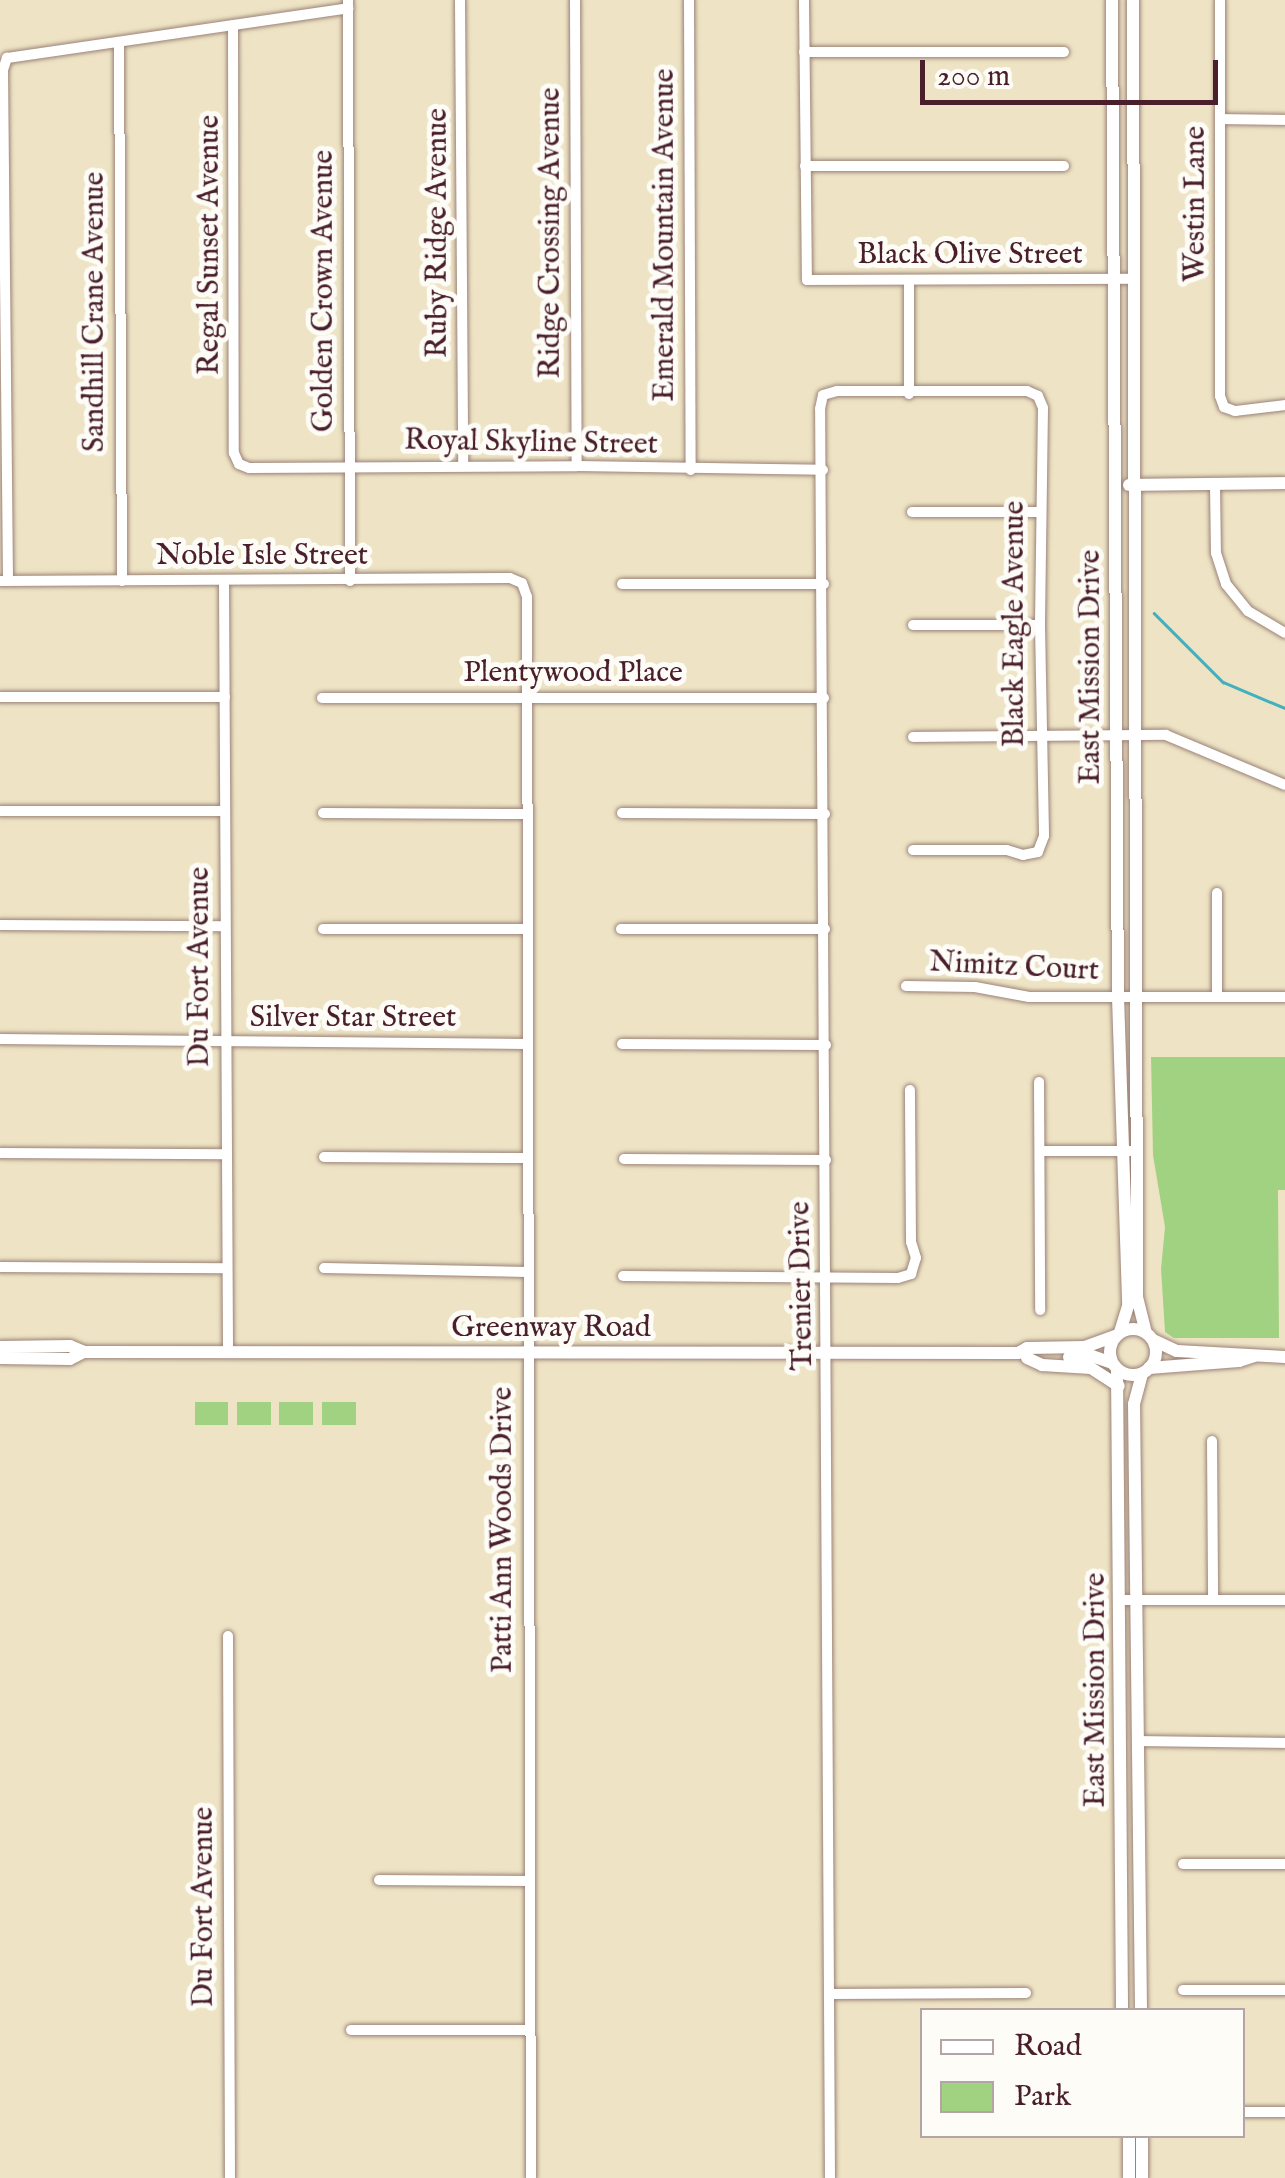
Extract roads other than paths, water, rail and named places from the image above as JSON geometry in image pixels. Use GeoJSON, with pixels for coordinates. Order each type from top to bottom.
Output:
{"type":"FeatureCollection","features":[{"type":"Feature","properties":{"kind":"street","name":"Ruby Ridge Avenue"},"geometry":{"type":"LineString","coordinates":[[460,0],[464,466]]}},
{"type":"Feature","properties":{"kind":"street","name":"Ridge Crossing Avenue"},"geometry":{"type":"LineString","coordinates":[[575,0],[577,466]]}},
{"type":"Feature","properties":{"kind":"street","name":"Emerald Mountain Avenue"},"geometry":{"type":"LineString","coordinates":[[690,0],[692,470]]}},
{"type":"Feature","properties":{"kind":"street"},"geometry":{"type":"LineString","coordinates":[[804,0],[805,166],[1064,166]]}},
{"type":"Feature","properties":{"kind":"street","name":"East Mission Drive"},"geometry":{"type":"LineString","coordinates":[[1112,0],[1118,998],[1136,1297],[1150,1336]]}},
{"type":"Feature","properties":{"kind":"street","name":"East Mission Drive"},"geometry":{"type":"LineString","coordinates":[[1118,1334],[1128,1306],[1129,1151],[1137,998],[1133,0]]}},
{"type":"Feature","properties":{"kind":"street","name":"Westin Lane"},"geometry":{"type":"LineString","coordinates":[[1220,0],[1224,407],[1235,411],[1285,405]]}},
{"type":"Feature","properties":{"kind":"street"},"geometry":{"type":"LineString","coordinates":[[4,581],[6,58],[348,4]]}},
{"type":"Feature","properties":{"kind":"street","name":"Golden Crown Avenue"},"geometry":{"type":"LineString","coordinates":[[348,4],[350,582]]}},
{"type":"Feature","properties":{"kind":"street","name":"Regal Sunset Avenue"},"geometry":{"type":"LineString","coordinates":[[234,25],[234,453],[238,464]]}},
{"type":"Feature","properties":{"kind":"street","name":"Sandhill Crane Avenue"},"geometry":{"type":"LineString","coordinates":[[120,43],[122,581]]}},
{"type":"Feature","properties":{"kind":"street"},"geometry":{"type":"LineString","coordinates":[[804,52],[1064,52]]}},
{"type":"Feature","properties":{"kind":"street"},"geometry":{"type":"LineString","coordinates":[[1221,119],[1285,120]]}},
{"type":"Feature","properties":{"kind":"street","name":"Black Olive Street"},"geometry":{"type":"LineString","coordinates":[[805,166],[806,280],[1134,279]]}},
{"type":"Feature","properties":{"kind":"street"},"geometry":{"type":"LineString","coordinates":[[908,394],[909,280]]}},
{"type":"Feature","properties":{"kind":"street","name":"Trenier Drive"},"geometry":{"type":"LineString","coordinates":[[830,2178],[824,395],[837,391],[908,394]]}},
{"type":"Feature","properties":{"kind":"street","name":"Black Eagle Avenue"},"geometry":{"type":"LineString","coordinates":[[908,394],[1027,391],[1038,396],[1042,408],[1040,625],[1044,836],[1038,852],[913,850]]}},
{"type":"Feature","properties":{"kind":"street","name":"Royal Skyline Street"},"geometry":{"type":"LineString","coordinates":[[238,464],[249,468],[350,465],[823,470]]}},
{"type":"Feature","properties":{"kind":"street"},"geometry":{"type":"LineString","coordinates":[[1116,485],[1285,483]]}},
{"type":"Feature","properties":{"kind":"street"},"geometry":{"type":"LineString","coordinates":[[1214,485],[1216,553],[1226,584],[1248,611],[1285,633]]}},
{"type":"Feature","properties":{"kind":"street"},"geometry":{"type":"LineString","coordinates":[[912,512],[1040,512]]}},
{"type":"Feature","properties":{"kind":"street","name":"Noble Isle Street"},"geometry":{"type":"LineString","coordinates":[[4,581],[350,582],[510,578],[522,583]]}},
{"type":"Feature","properties":{"kind":"street","name":"Du Fort Avenue"},"geometry":{"type":"LineString","coordinates":[[224,581],[228,1352]]}},
{"type":"Feature","properties":{"kind":"street","name":"Patti Ann Woods Drive"},"geometry":{"type":"LineString","coordinates":[[522,583],[526,597],[530,2178]]}},
{"type":"Feature","properties":{"kind":"street"},"geometry":{"type":"LineString","coordinates":[[622,584],[824,584]]}},
{"type":"Feature","properties":{"kind":"street"},"geometry":{"type":"LineString","coordinates":[[913,626],[1040,625]]}},
{"type":"Feature","properties":{"kind":"street"},"geometry":{"type":"LineString","coordinates":[[0,697],[225,697]]}},
{"type":"Feature","properties":{"kind":"street","name":"Plentywood Place"},"geometry":{"type":"LineString","coordinates":[[322,698],[824,698]]}},
{"type":"Feature","properties":{"kind":"street"},"geometry":{"type":"LineString","coordinates":[[913,737],[1176,738],[1216,760],[1285,785]]}},
{"type":"Feature","properties":{"kind":"street"},"geometry":{"type":"LineString","coordinates":[[0,811],[225,812]]}},
{"type":"Feature","properties":{"kind":"street"},"geometry":{"type":"LineString","coordinates":[[622,813],[825,814]]}},
{"type":"Feature","properties":{"kind":"street"},"geometry":{"type":"LineString","coordinates":[[322,814],[525,814]]}},
{"type":"Feature","properties":{"kind":"street"},"geometry":{"type":"LineString","coordinates":[[1217,893],[1217,998]]}},
{"type":"Feature","properties":{"kind":"street"},"geometry":{"type":"LineString","coordinates":[[0,925],[225,926]]}},
{"type":"Feature","properties":{"kind":"street"},"geometry":{"type":"LineString","coordinates":[[323,929],[526,929]]}},
{"type":"Feature","properties":{"kind":"street"},"geometry":{"type":"LineString","coordinates":[[621,929],[825,929]]}},
{"type":"Feature","properties":{"kind":"street","name":"Nimitz Court"},"geometry":{"type":"LineString","coordinates":[[906,986],[975,987],[1029,997],[1285,997]]}},
{"type":"Feature","properties":{"kind":"street","name":"Silver Star Street"},"geometry":{"type":"LineString","coordinates":[[0,1039],[526,1044]]}},
{"type":"Feature","properties":{"kind":"street"},"geometry":{"type":"LineString","coordinates":[[622,1044],[826,1044]]}},
{"type":"Feature","properties":{"kind":"street"},"geometry":{"type":"LineString","coordinates":[[1040,1082],[1040,1310]]}},
{"type":"Feature","properties":{"kind":"street"},"geometry":{"type":"LineString","coordinates":[[624,1276],[898,1278],[911,1274],[916,1258],[911,1242],[910,1090]]}},
{"type":"Feature","properties":{"kind":"street"},"geometry":{"type":"LineString","coordinates":[[1040,1152],[1129,1151]]}},
{"type":"Feature","properties":{"kind":"street"},"geometry":{"type":"LineString","coordinates":[[0,1154],[226,1154]]}},
{"type":"Feature","properties":{"kind":"street"},"geometry":{"type":"LineString","coordinates":[[324,1157],[526,1158]]}},
{"type":"Feature","properties":{"kind":"street"},"geometry":{"type":"LineString","coordinates":[[624,1159],[826,1160]]}},
{"type":"Feature","properties":{"kind":"street"},"geometry":{"type":"LineString","coordinates":[[0,1267],[227,1268]]}},
{"type":"Feature","properties":{"kind":"street"},"geometry":{"type":"LineString","coordinates":[[324,1268],[526,1272]]}},
{"type":"Feature","properties":{"kind":"street"},"geometry":{"type":"LineString","coordinates":[[1254,1356],[1240,1362],[1146,1371],[1115,1366],[1110,1350],[1118,1334],[1137,1329],[1177,1351],[1285,1356]]}},
{"type":"Feature","properties":{"kind":"street","name":"Greenway Road"},"geometry":{"type":"LineString","coordinates":[[1022,1356],[1027,1348],[1086,1347],[1118,1334]]}},
{"type":"Feature","properties":{"kind":"street"},"geometry":{"type":"LineString","coordinates":[[1146,1371],[1156,1353],[1150,1336]]}},
{"type":"Feature","properties":{"kind":"street","name":"Greenway Road"},"geometry":{"type":"LineString","coordinates":[[0,1347],[70,1346],[84,1352],[1087,1356],[1115,1366]]}},
{"type":"Feature","properties":{"kind":"street","name":"Greenway Road"},"geometry":{"type":"LineString","coordinates":[[0,1358],[70,1358],[84,1352]]}},
{"type":"Feature","properties":{"kind":"street"},"geometry":{"type":"LineString","coordinates":[[1022,1356],[1042,1365],[1092,1368],[1119,1386]]}},
{"type":"Feature","properties":{"kind":"street","name":"East Mission Drive"},"geometry":{"type":"LineString","coordinates":[[1115,1366],[1119,1386],[1122,2008]]}},
{"type":"Feature","properties":{"kind":"street","name":"East Mission Drive"},"geometry":{"type":"LineString","coordinates":[[1142,2008],[1134,1404],[1146,1371]]}},
{"type":"Feature","properties":{"kind":"street"},"geometry":{"type":"LineString","coordinates":[[1212,1442],[1213,1600]]}},
{"type":"Feature","properties":{"kind":"street"},"geometry":{"type":"LineString","coordinates":[[1121,1600],[1285,1600]]}},
{"type":"Feature","properties":{"kind":"street","name":"Du Fort Avenue"},"geometry":{"type":"LineString","coordinates":[[228,1636],[230,2178]]}},
{"type":"Feature","properties":{"kind":"street"},"geometry":{"type":"LineString","coordinates":[[1140,1741],[1285,1743]]}},
{"type":"Feature","properties":{"kind":"street"},"geometry":{"type":"LineString","coordinates":[[1184,1864],[1285,1864]]}},
{"type":"Feature","properties":{"kind":"street"},"geometry":{"type":"LineString","coordinates":[[379,1880],[529,1880]]}},
{"type":"Feature","properties":{"kind":"street"},"geometry":{"type":"LineString","coordinates":[[1183,1990],[1285,1990]]}},
{"type":"Feature","properties":{"kind":"street"},"geometry":{"type":"LineString","coordinates":[[830,1994],[1026,1993]]}},
{"type":"Feature","properties":{"kind":"street"},"geometry":{"type":"LineString","coordinates":[[351,2030],[529,2030]]}},
{"type":"Feature","properties":{"kind":"street"},"geometry":{"type":"LineString","coordinates":[[1245,2112],[1285,2112]]}},
{"type":"Feature","properties":{"kind":"street"},"geometry":{"type":"LineString","coordinates":[[1125,2138],[1126,2178]]}},
{"type":"Feature","properties":{"kind":"street"},"geometry":{"type":"LineString","coordinates":[[1142,2138],[1142,2178]]}},
{"type":"Feature","properties":{"kind":"waterway"},"geometry":{"type":"LineString","coordinates":[[1154,613],[1223,682],[1285,708]]}}]}
